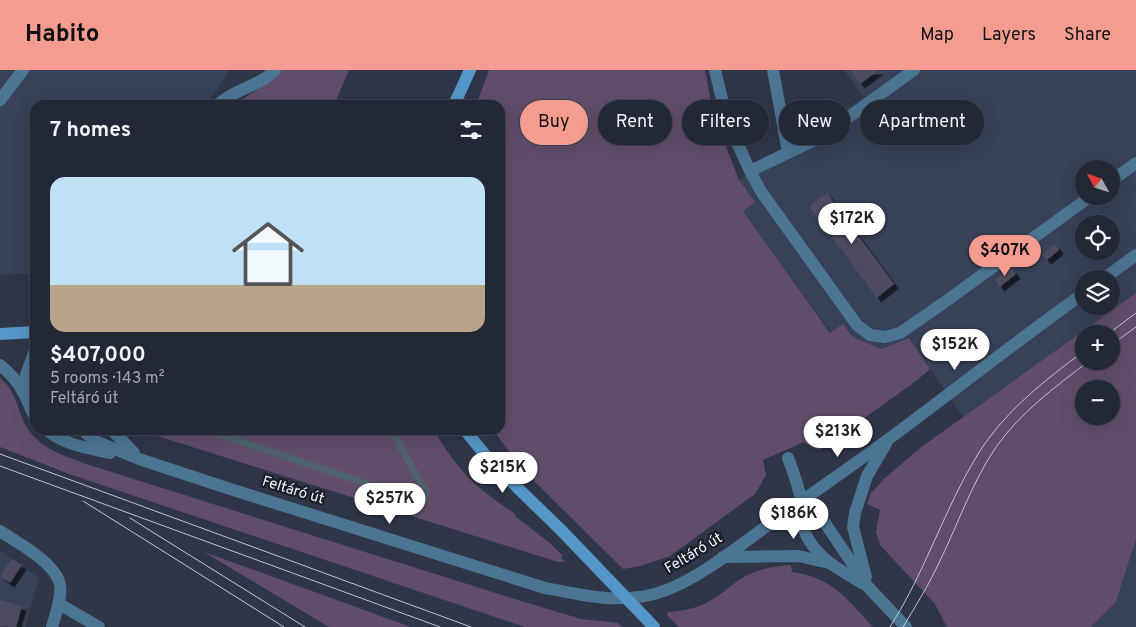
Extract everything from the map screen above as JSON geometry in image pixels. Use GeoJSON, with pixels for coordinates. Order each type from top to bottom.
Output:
{"type":"FeatureCollection","features":[{"type":"Feature","properties":{"kind":"main road"},"geometry":{"type":"LineString","coordinates":[[456,100],[470,70]]}},
{"type":"Feature","properties":{"kind":"main road"},"geometry":{"type":"LineString","coordinates":[[0,334],[30,332]]}},
{"type":"Feature","properties":{"kind":"main road"},"geometry":{"type":"LineString","coordinates":[[469,435],[490,461],[562,531],[654,627]]}},
{"type":"Feature","properties":{"kind":"street"},"geometry":{"type":"LineString","coordinates":[[0,100],[23,70]]}},
{"type":"Feature","properties":{"kind":"street"},"geometry":{"type":"LineString","coordinates":[[224,100],[255,84],[275,70]]}},
{"type":"Feature","properties":{"kind":"street"},"geometry":{"type":"LineString","coordinates":[[715,70],[727,120],[762,193],[858,325],[870,335],[885,337],[900,333],[1079,205]]}},
{"type":"Feature","properties":{"kind":"street"},"geometry":{"type":"LineString","coordinates":[[773,70],[788,153]]}},
{"type":"Feature","properties":{"kind":"street"},"geometry":{"type":"LineString","coordinates":[[750,171],[821,137],[914,70]]}},
{"type":"Feature","properties":{"kind":"street"},"geometry":{"type":"LineString","coordinates":[[1120,175],[1136,163]]}},
{"type":"Feature","properties":{"kind":"street"},"geometry":{"type":"LineString","coordinates":[[1115,270],[1136,255]]}},
{"type":"Feature","properties":{"kind":"street","name":"Feltáró út"},"geometry":{"type":"LineString","coordinates":[[89,435],[94,440],[139,458],[227,488],[546,588],[596,598],[624,599],[651,595],[685,582],[890,438],[1075,300]]}},
{"type":"Feature","properties":{"kind":"street"},"geometry":{"type":"LineString","coordinates":[[24,392],[26,375],[30,364]]}},
{"type":"Feature","properties":{"kind":"street"},"geometry":{"type":"LineString","coordinates":[[0,365],[18,382],[30,408]]}},
{"type":"Feature","properties":{"kind":"street","name":"Feltáró út"},"geometry":{"type":"LineString","coordinates":[[52,435],[72,445],[139,458]]}},
{"type":"Feature","properties":{"kind":"street","name":"Feltáró út"},"geometry":{"type":"LineString","coordinates":[[117,435],[139,458]]}},
{"type":"Feature","properties":{"kind":"street"},"geometry":{"type":"LineString","coordinates":[[868,587],[853,527],[855,513],[866,476],[890,438]]}},
{"type":"Feature","properties":{"kind":"street"},"geometry":{"type":"LineString","coordinates":[[788,458],[802,501],[801,517],[804,530],[811,542],[829,563],[868,587]]}},
{"type":"Feature","properties":{"kind":"street"},"geometry":{"type":"LineString","coordinates":[[802,501],[814,509],[821,517],[868,587],[906,627]]}},
{"type":"Feature","properties":{"kind":"street"},"geometry":{"type":"LineString","coordinates":[[0,531],[49,566],[60,582],[59,604],[52,627]]}},
{"type":"Feature","properties":{"kind":"street"},"geometry":{"type":"LineString","coordinates":[[722,557],[798,556],[829,563]]}},
{"type":"Feature","properties":{"kind":"street"},"geometry":{"type":"LineString","coordinates":[[59,604],[99,627]]}},
{"type":"Feature","properties":{"kind":"shaded area"},"geometry":{"type":"Polygon","coordinates":[[[0,70],[230,70],[209,100],[30,100],[30,273],[0,275],[0,70]]]}},
{"type":"Feature","properties":{"kind":"shaded area"},"geometry":{"type":"Polygon","coordinates":[[[280,70],[349,70],[336,100],[241,100],[260,88],[280,70]]]}},
{"type":"Feature","properties":{"kind":"shaded area"},"geometry":{"type":"Polygon","coordinates":[[[489,70],[705,70],[711,100],[682,100],[682,145],[725,145],[739,180],[755,202],[743,211],[830,333],[843,324],[853,337],[881,349],[909,338],[930,369],[820,450],[812,448],[804,442],[763,460],[766,475],[755,494],[670,556],[640,566],[623,569],[523,470],[497,435],[505,435],[505,100],[478,100],[489,70]]]}},
{"type":"Feature","properties":{"kind":"shaded area"},"geometry":{"type":"Polygon","coordinates":[[[844,70],[1136,70],[1136,293],[1120,305],[1120,270],[1075,270],[1075,315],[1106,315],[1092,325],[1075,325],[1075,337],[964,418],[909,338],[881,349],[853,337],[831,333],[743,211],[739,180],[791,145],[850,145],[850,106],[863,97],[844,70]]]}},
{"type":"Feature","properties":{"kind":"shaded area"},"geometry":{"type":"Polygon","coordinates":[[[1136,293],[1136,539],[1116,602],[1091,627],[947,627],[935,604],[880,545],[876,532],[880,510],[867,504],[871,493],[884,479],[920,448],[1075,337],[1075,370],[1120,370],[1120,325],[1091,325],[1105,315],[1120,315],[1120,304],[1136,293]]]}},
{"type":"Feature","properties":{"kind":"shaded area"},"geometry":{"type":"Polygon","coordinates":[[[0,378],[12,392],[30,435],[57,453],[86,464],[521,601],[581,619],[618,623],[622,627],[525,627],[69,474],[0,447],[0,378]]]}},
{"type":"Feature","properties":{"kind":"shaded area"},"geometry":{"type":"Polygon","coordinates":[[[154,435],[437,435],[451,457],[469,478],[515,514],[515,516],[551,544],[563,556],[561,558],[565,562],[558,562],[154,435]]]}},
{"type":"Feature","properties":{"kind":"shaded area"},"geometry":{"type":"Polygon","coordinates":[[[1136,539],[1136,627],[1091,627],[1116,602],[1136,539]]]}},
{"type":"Feature","properties":{"kind":"shaded area"},"geometry":{"type":"Polygon","coordinates":[[[0,550],[39,578],[25,627],[0,627],[0,550]]]}},
{"type":"Feature","properties":{"kind":"shaded area"},"geometry":{"type":"Polygon","coordinates":[[[204,552],[411,627],[329,627],[204,552]]]}},
{"type":"Feature","properties":{"kind":"shaded area"},"geometry":{"type":"Polygon","coordinates":[[[791,565],[792,572],[829,584],[846,598],[873,627],[679,627],[667,615],[668,612],[697,607],[706,603],[739,580],[757,571],[791,565]]]}},
{"type":"Feature","properties":{"kind":"building"},"geometry":{"type":"Polygon","coordinates":[[[850,70],[879,70],[860,84],[850,70]]]}},
{"type":"Feature","properties":{"kind":"building"},"geometry":{"type":"Polygon","coordinates":[[[827,193],[894,284],[877,298],[809,206],[827,193]]]}},
{"type":"Feature","properties":{"kind":"building"},"geometry":{"type":"Polygon","coordinates":[[[1055,244],[1059,250],[1047,260],[1042,254],[1055,244]]]}},
{"type":"Feature","properties":{"kind":"building"},"geometry":{"type":"Polygon","coordinates":[[[1011,268],[1016,274],[1000,287],[995,280],[1011,268]]]}},
{"type":"Feature","properties":{"kind":"building"},"geometry":{"type":"Polygon","coordinates":[[[12,559],[22,565],[10,583],[0,576],[12,559]]]}},
{"type":"Feature","properties":{"kind":"building"},"geometry":{"type":"Polygon","coordinates":[[[0,600],[22,606],[16,627],[0,626],[0,600]]]}},
{"type":"Feature","properties":{"kind":"waterway"},"geometry":{"type":"LineString","coordinates":[[221,435],[359,481],[417,504],[424,499],[426,495],[425,490],[395,435]]}},
{"type":"Feature","properties":{"kind":"tram line"},"geometry":{"type":"LineString","coordinates":[[1120,325],[1136,313]]}},
{"type":"Feature","properties":{"kind":"tram line"},"geometry":{"type":"LineString","coordinates":[[1120,339],[1136,327]]}},
{"type":"Feature","properties":{"kind":"tram line"},"geometry":{"type":"LineString","coordinates":[[890,627],[903,606],[955,496],[978,454],[1013,410],[1075,358]]}},
{"type":"Feature","properties":{"kind":"tram line"},"geometry":{"type":"LineString","coordinates":[[903,627],[933,575],[972,491],[996,447],[1027,411],[1077,370]]}},
{"type":"Feature","properties":{"kind":"tram line"},"geometry":{"type":"LineString","coordinates":[[0,454],[471,627]]}},
{"type":"Feature","properties":{"kind":"tram line"},"geometry":{"type":"LineString","coordinates":[[0,466],[440,627]]}},
{"type":"Feature","properties":{"kind":"tram line"},"geometry":{"type":"LineString","coordinates":[[83,501],[284,627]]}},
{"type":"Feature","properties":{"kind":"tram line"},"geometry":{"type":"LineString","coordinates":[[130,518],[305,627]]}}]}
